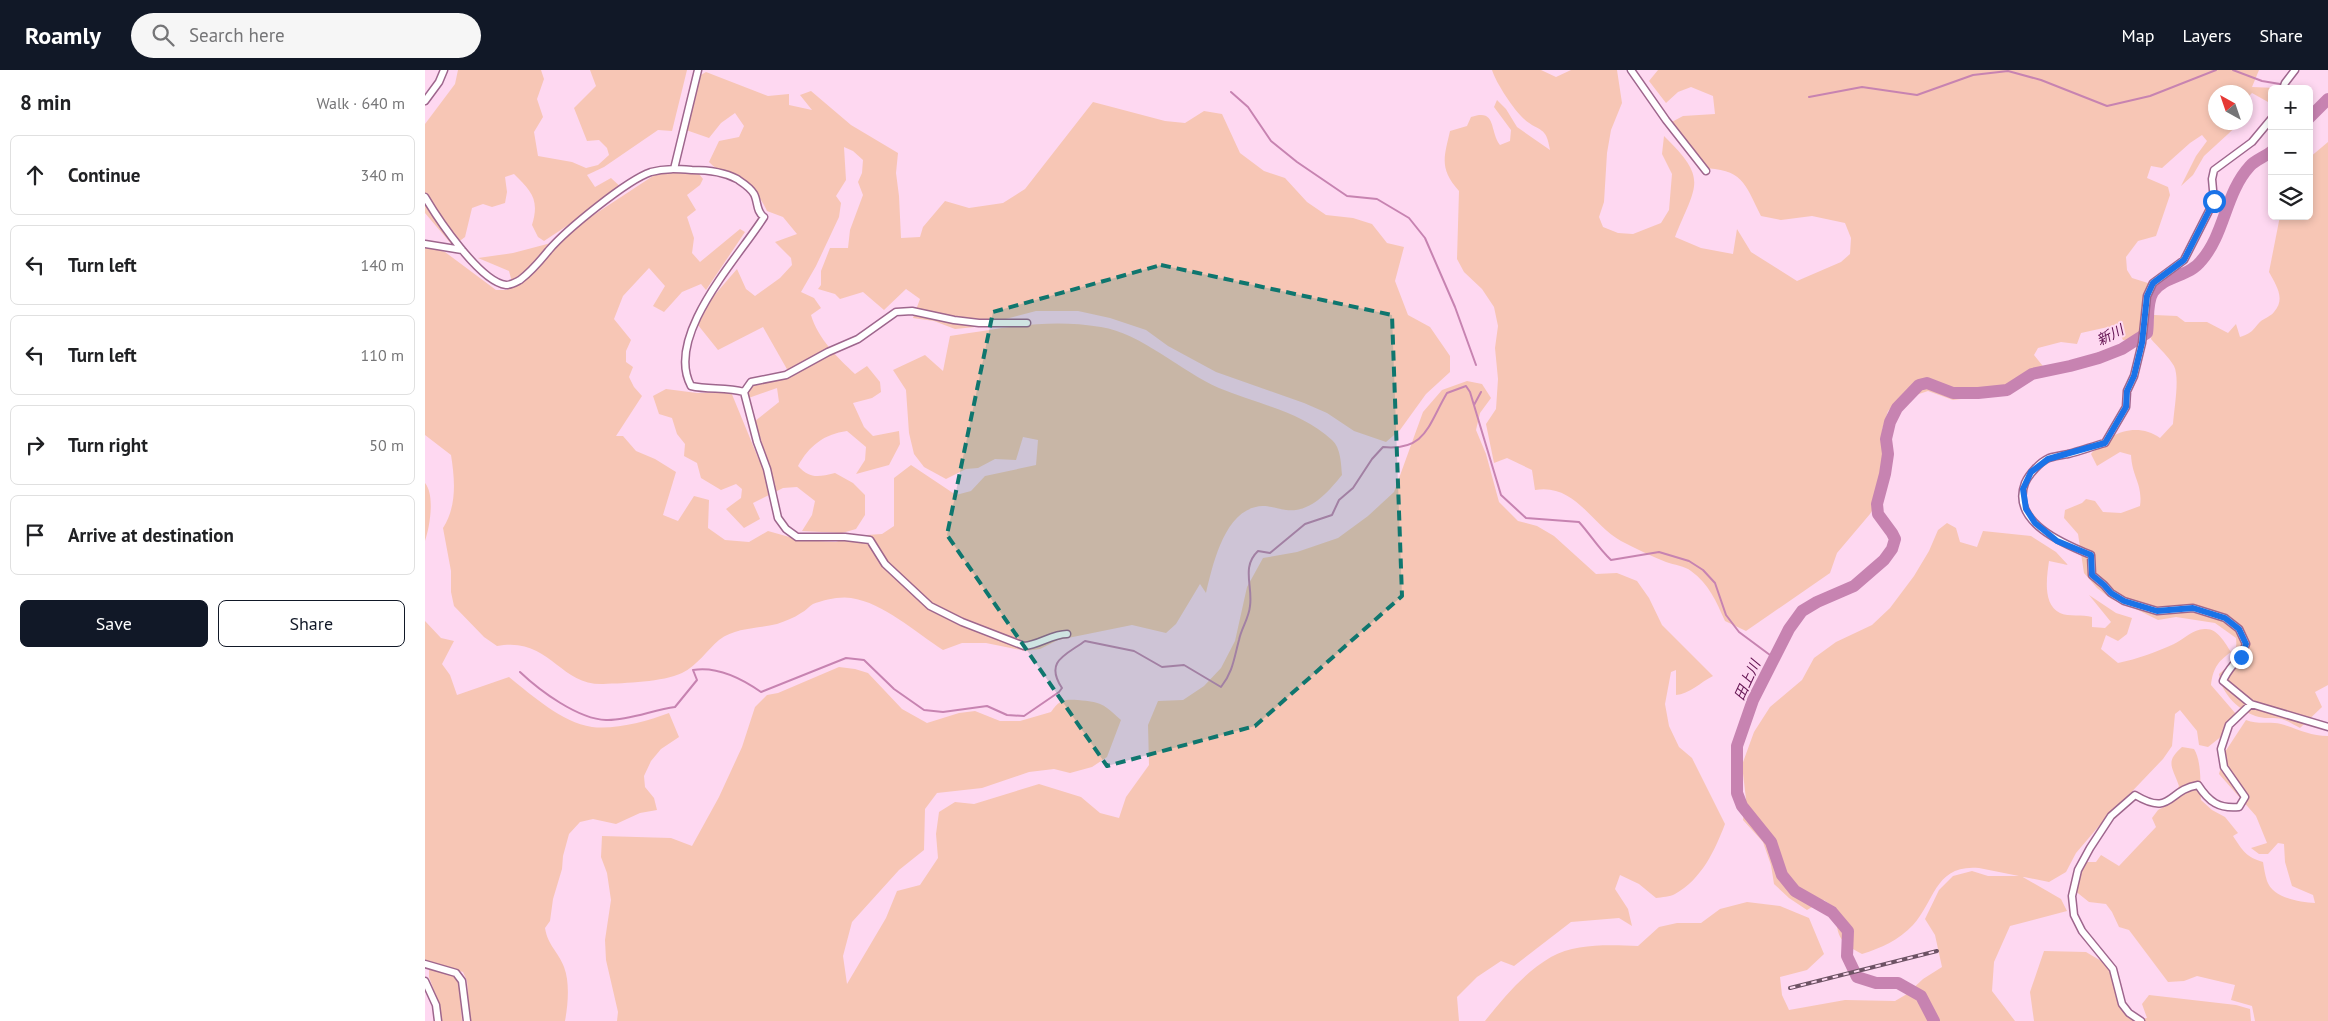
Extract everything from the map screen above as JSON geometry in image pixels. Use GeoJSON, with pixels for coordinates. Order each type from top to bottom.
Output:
{"type":"FeatureCollection","features":[{"type":"Feature","properties":{"kind":"street"},"geometry":{"type":"LineString","coordinates":[[425,101],[439,82],[443,70]]}},
{"type":"Feature","properties":{"kind":"street"},"geometry":{"type":"LineString","coordinates":[[674,169],[698,70]]}},
{"type":"Feature","properties":{"kind":"street"},"geometry":{"type":"LineString","coordinates":[[1631,70],[1666,120],[1706,171]]}},
{"type":"Feature","properties":{"kind":"street"},"geometry":{"type":"LineString","coordinates":[[2284,85],[2295,70]]}},
{"type":"Feature","properties":{"kind":"street"},"geometry":{"type":"LineString","coordinates":[[2268,123],[2252,142],[2215,170],[2212,179],[2214,201],[2184,260],[2153,283],[2147,296],[2142,343],[2134,376],[2127,391],[2126,407],[2105,443],[2048,459],[2031,472],[2023,489],[2026,509],[2031,519],[2057,541],[2091,555],[2092,575],[2111,593],[2124,601],[2157,611],[2200,609],[2225,618],[2239,629],[2246,644],[2241,657],[2226,674],[2223,681],[2251,704],[2328,727]]}},
{"type":"Feature","properties":{"kind":"street"},"geometry":{"type":"LineString","coordinates":[[425,198],[479,269],[498,282],[508,285],[518,281],[539,264],[550,250],[610,197],[643,176],[674,169],[721,173],[737,179],[754,195],[757,208],[764,217],[705,302],[688,339],[685,375],[691,386],[703,389],[730,388],[744,392]]}},
{"type":"Feature","properties":{"kind":"street"},"geometry":{"type":"LineString","coordinates":[[425,244],[463,250]]}},
{"type":"Feature","properties":{"kind":"street"},"geometry":{"type":"LineString","coordinates":[[1027,323],[954,320],[912,311],[896,312],[858,339],[828,352],[786,375],[751,382],[744,392],[757,442],[767,469],[778,518],[786,529],[797,537],[845,537],[870,540],[885,564],[930,606],[961,622],[1024,646],[1067,634]]}},
{"type":"Feature","properties":{"kind":"street"},"geometry":{"type":"LineString","coordinates":[[2141,1021],[2129,1013],[2122,1004],[2113,969],[2087,937],[2074,915],[2072,896],[2078,870],[2111,816],[2135,795],[2150,804],[2158,804],[2170,801],[2186,787],[2197,785],[2206,798],[2225,808],[2239,807],[2245,797],[2223,767],[2221,748],[2229,724],[2251,704]]}},
{"type":"Feature","properties":{"kind":"street"},"geometry":{"type":"LineString","coordinates":[[425,964],[456,973],[462,981],[467,1021]]}},
{"type":"Feature","properties":{"kind":"street"},"geometry":{"type":"LineString","coordinates":[[425,981],[436,1005],[438,1021]]}},
{"type":"Feature","properties":{"kind":"highlighted area"},"geometry":{"type":"Polygon","coordinates":[[[1161,265],[1392,315],[1402,596],[1255,726],[1107,766],[947,535],[993,312],[1161,265]]]}},
{"type":"Feature","properties":{"kind":"shaded area"},"geometry":{"type":"Polygon","coordinates":[[[458,70],[541,70],[544,79],[537,99],[543,117],[534,132],[538,156],[572,162],[586,168],[598,165],[609,155],[607,148],[599,140],[587,141],[574,108],[596,86],[590,70],[687,70],[672,131],[658,130],[604,167],[587,175],[595,187],[611,178],[623,189],[544,241],[538,237],[532,225],[535,208],[529,191],[514,174],[505,177],[507,192],[505,203],[492,207],[483,204],[472,208],[465,237],[453,246],[425,213],[425,124],[455,84],[458,70]]]}},
{"type":"Feature","properties":{"kind":"shaded area"},"geometry":{"type":"Polygon","coordinates":[[[1492,70],[1541,70],[1556,77],[1571,70],[1617,70],[1622,103],[1611,130],[1607,153],[1604,202],[1599,217],[1603,227],[1618,233],[1633,234],[1661,223],[1669,210],[1672,174],[1662,154],[1664,136],[1688,163],[1693,173],[1693,193],[1675,237],[1701,248],[1733,254],[1737,229],[1751,252],[1797,281],[1841,262],[1850,254],[1851,238],[1845,223],[1812,216],[1781,220],[1761,216],[1746,186],[1734,175],[1726,171],[1701,168],[1668,124],[1683,116],[1715,114],[1713,96],[1691,87],[1678,92],[1666,103],[1649,81],[1658,70],[2259,70],[2253,85],[2208,85],[2208,130],[2232,130],[2204,156],[2193,175],[2181,186],[2196,156],[2207,141],[2202,135],[2162,168],[2151,166],[2147,178],[2168,187],[2170,195],[2156,236],[2138,241],[2126,257],[2127,270],[2132,278],[2151,284],[2143,301],[2141,319],[2143,331],[2137,341],[2123,340],[2117,327],[2081,333],[2077,344],[2061,342],[2038,348],[2034,355],[2046,370],[2030,377],[2008,393],[1953,400],[1928,391],[1898,401],[1888,411],[1882,430],[1885,483],[1883,494],[1870,514],[1837,553],[1830,573],[1746,631],[1725,621],[1703,581],[1689,569],[1660,560],[1621,541],[1572,499],[1561,493],[1549,490],[1535,490],[1532,470],[1507,458],[1494,463],[1486,424],[1496,409],[1498,379],[1495,348],[1498,326],[1494,307],[1482,289],[1464,272],[1457,259],[1459,191],[1448,176],[1445,162],[1446,149],[1450,131],[1467,126],[1471,117],[1479,115],[1485,115],[1489,118],[1500,145],[1510,141],[1511,130],[1494,107],[1497,100],[1506,109],[1517,127],[1550,150],[1547,137],[1541,130],[1524,119],[1515,109],[1492,70]]]}},
{"type":"Feature","properties":{"kind":"shaded area"},"geometry":{"type":"Polygon","coordinates":[[[706,72],[768,96],[789,94],[789,105],[812,110],[800,95],[811,91],[851,125],[898,153],[896,173],[901,238],[920,237],[923,227],[945,201],[969,208],[1003,203],[1025,189],[1093,102],[1165,121],[1185,123],[1204,111],[1222,114],[1240,153],[1264,171],[1285,178],[1307,202],[1326,215],[1353,218],[1372,224],[1387,243],[1404,247],[1395,281],[1408,315],[1430,327],[1450,356],[1450,372],[1426,394],[1400,430],[1386,442],[1354,431],[1327,413],[1304,403],[1216,372],[1168,346],[1146,330],[1110,318],[1078,311],[1036,311],[975,327],[955,329],[934,321],[913,318],[920,299],[906,289],[884,310],[863,292],[840,299],[835,294],[818,289],[821,285],[821,271],[830,248],[848,248],[850,230],[863,195],[858,182],[862,173],[863,160],[853,151],[844,147],[846,180],[836,196],[841,203],[839,217],[816,266],[801,292],[814,298],[821,308],[811,315],[818,332],[835,355],[855,374],[867,366],[880,382],[881,392],[872,398],[853,403],[864,427],[873,436],[899,431],[900,444],[889,465],[856,474],[865,460],[866,447],[847,431],[831,435],[818,442],[798,466],[806,473],[815,476],[835,473],[853,483],[865,495],[865,515],[856,529],[842,533],[802,531],[812,515],[815,501],[797,487],[783,488],[753,503],[760,519],[744,528],[726,509],[741,498],[742,489],[736,484],[721,490],[701,478],[697,463],[684,456],[685,444],[677,434],[672,418],[659,414],[653,396],[666,389],[697,393],[731,392],[759,460],[767,459],[755,421],[779,402],[777,388],[743,400],[739,390],[788,371],[763,327],[718,350],[698,325],[712,298],[737,269],[746,289],[755,296],[780,278],[792,265],[791,258],[775,242],[797,234],[783,217],[767,211],[758,196],[746,183],[722,172],[709,162],[719,141],[739,137],[744,126],[735,113],[721,123],[709,138],[686,130],[694,79],[706,72]]]}},
{"type":"Feature","properties":{"kind":"shaded area"},"geometry":{"type":"Polygon","coordinates":[[[2253,87],[2268,88],[2268,102],[2253,94],[2253,87]]]}},
{"type":"Feature","properties":{"kind":"shaded area"},"geometry":{"type":"Polygon","coordinates":[[[2328,142],[2328,685],[2315,692],[2322,707],[2300,728],[2282,719],[2262,718],[2252,715],[2228,695],[2223,688],[2219,674],[2233,659],[2236,649],[2236,638],[2215,623],[2176,617],[2158,620],[2111,599],[2097,588],[2084,573],[2078,534],[2064,518],[2065,510],[2082,503],[2086,499],[2095,501],[2103,512],[2121,513],[2140,506],[2139,486],[2133,469],[2131,455],[2120,452],[2097,466],[2091,454],[2105,440],[2114,435],[2132,430],[2142,430],[2160,438],[2173,424],[2177,386],[2176,371],[2169,359],[2151,339],[2154,315],[2177,316],[2185,322],[2207,322],[2228,333],[2236,324],[2240,337],[2250,333],[2278,307],[2279,292],[2269,272],[2279,220],[2313,220],[2313,155],[2328,142]]]}},
{"type":"Feature","properties":{"kind":"shaded area"},"geometry":{"type":"Polygon","coordinates":[[[678,170],[699,174],[703,179],[700,185],[687,195],[696,210],[687,217],[694,238],[692,253],[700,262],[740,229],[745,232],[706,290],[701,284],[682,292],[664,312],[653,306],[665,286],[649,268],[623,296],[614,319],[631,340],[626,351],[626,362],[633,367],[629,377],[634,387],[642,396],[616,436],[623,436],[636,451],[655,459],[676,472],[663,515],[678,521],[694,496],[709,500],[708,528],[725,540],[749,542],[768,531],[800,540],[836,542],[852,536],[882,534],[894,526],[894,478],[911,465],[956,495],[971,491],[985,476],[1036,465],[1038,440],[1023,437],[1016,460],[995,459],[978,468],[966,469],[946,479],[924,467],[914,454],[909,433],[906,390],[893,370],[925,355],[943,371],[950,336],[1025,325],[1081,324],[1101,327],[1131,337],[1219,388],[1293,415],[1320,430],[1337,447],[1342,475],[1325,494],[1311,505],[1295,510],[1263,506],[1250,509],[1239,516],[1230,526],[1217,553],[1206,593],[1200,584],[1176,624],[1166,633],[1132,625],[1058,640],[1040,649],[1026,651],[986,643],[962,643],[943,650],[887,612],[863,601],[842,598],[813,604],[795,616],[777,624],[732,633],[719,640],[687,670],[674,676],[654,680],[603,684],[588,682],[575,677],[530,648],[515,645],[497,646],[484,637],[454,606],[451,592],[451,571],[443,528],[451,511],[454,493],[451,455],[425,435],[425,246],[445,252],[496,290],[507,290],[512,282],[509,271],[478,258],[513,253],[551,243],[656,174],[678,170]]]}},
{"type":"Feature","properties":{"kind":"shaded area"},"geometry":{"type":"Polygon","coordinates":[[[1467,381],[1482,384],[1491,398],[1480,413],[1476,430],[1486,454],[1499,502],[1518,521],[1537,526],[1554,536],[1596,574],[1617,573],[1637,581],[1649,598],[1662,625],[1713,676],[1690,690],[1676,695],[1676,670],[1671,672],[1665,704],[1669,726],[1679,747],[1692,758],[1725,824],[1717,844],[1706,863],[1684,888],[1673,895],[1656,898],[1639,884],[1620,875],[1615,889],[1628,909],[1632,926],[1619,918],[1571,922],[1514,966],[1501,961],[1477,977],[1457,997],[1459,1021],[617,1021],[618,1012],[606,960],[605,940],[611,900],[607,873],[601,857],[602,836],[671,838],[692,846],[719,797],[742,747],[755,707],[767,695],[778,693],[839,667],[868,673],[902,709],[927,723],[959,713],[975,711],[1000,721],[1020,721],[1051,712],[1062,701],[1069,700],[1097,703],[1106,707],[1121,720],[1107,757],[1092,767],[1070,773],[1054,769],[1029,772],[982,788],[937,793],[925,809],[924,850],[899,870],[852,922],[843,956],[847,984],[886,918],[897,891],[920,885],[938,858],[936,834],[939,812],[955,802],[974,804],[1039,784],[1081,797],[1100,813],[1119,818],[1126,797],[1149,765],[1148,725],[1158,701],[1183,700],[1204,686],[1221,668],[1235,641],[1247,587],[1263,558],[1297,552],[1338,538],[1368,516],[1394,492],[1423,412],[1442,390],[1467,381]]]}},
{"type":"Feature","properties":{"kind":"shaded area"},"geometry":{"type":"Polygon","coordinates":[[[425,483],[431,503],[429,527],[425,541],[425,483]]]}},
{"type":"Feature","properties":{"kind":"shaded area"},"geometry":{"type":"Polygon","coordinates":[[[1947,523],[1956,528],[1960,542],[1977,547],[1983,531],[2031,536],[2056,552],[2068,565],[2049,561],[2047,589],[2050,603],[2054,609],[2063,614],[2092,617],[2092,627],[2105,628],[2111,622],[2089,595],[2116,613],[2132,618],[2127,634],[2118,641],[2106,635],[2101,649],[2118,663],[2160,650],[2197,630],[2206,629],[2214,631],[2221,637],[2231,652],[2216,666],[2211,685],[2236,714],[2227,732],[2208,747],[2199,745],[2197,731],[2180,710],[2175,714],[2172,746],[2163,759],[2076,853],[2066,872],[2049,882],[1979,868],[1964,868],[1953,872],[1938,886],[1908,930],[1889,943],[1862,954],[1847,945],[1840,936],[1835,908],[1824,900],[1807,910],[1789,898],[1774,884],[1771,865],[1763,842],[1743,820],[1746,799],[1742,765],[1754,732],[1770,707],[1802,680],[1814,658],[1836,642],[1872,625],[1890,608],[1914,576],[1929,551],[1938,530],[1947,523]]]}},
{"type":"Feature","properties":{"kind":"shaded area"},"geometry":{"type":"Polygon","coordinates":[[[425,621],[441,638],[454,641],[442,664],[450,675],[457,695],[509,677],[538,700],[569,720],[601,728],[641,722],[669,713],[679,737],[661,749],[651,761],[644,776],[645,787],[654,798],[657,810],[640,813],[616,824],[593,819],[580,822],[569,834],[563,856],[562,869],[553,899],[550,921],[545,928],[548,939],[562,961],[566,973],[568,994],[565,1021],[470,1021],[467,981],[463,972],[425,960],[425,621]]]}},
{"type":"Feature","properties":{"kind":"shaded area"},"geometry":{"type":"Polygon","coordinates":[[[2246,720],[2281,724],[2310,734],[2328,736],[2328,1021],[2255,1021],[2252,1006],[2231,1000],[2235,985],[2197,976],[2184,981],[2168,982],[2129,930],[2119,927],[2106,904],[2089,902],[2074,890],[2081,862],[2096,862],[2101,855],[2119,866],[2156,827],[2152,818],[2158,810],[2169,804],[2179,786],[2171,765],[2173,757],[2182,747],[2194,749],[2197,754],[2201,800],[2212,810],[2225,817],[2238,833],[2233,836],[2245,853],[2263,862],[2266,879],[2270,887],[2287,898],[2315,903],[2313,895],[2292,886],[2285,862],[2284,844],[2278,843],[2268,854],[2259,854],[2251,848],[2267,843],[2256,816],[2219,774],[2225,752],[2246,720]]]}},
{"type":"Feature","properties":{"kind":"shaded area"},"geometry":{"type":"Polygon","coordinates":[[[1972,871],[1988,876],[2021,876],[2061,899],[2067,911],[2010,926],[1994,962],[1992,991],[2015,1021],[1485,1021],[1523,978],[1541,963],[1561,952],[1593,946],[1638,946],[1659,927],[1677,923],[1701,923],[1720,909],[1747,902],[1780,906],[1809,918],[1824,954],[1807,970],[1780,977],[1782,995],[1789,1010],[1845,1000],[1895,1001],[1942,967],[1935,935],[1925,919],[1939,890],[1953,876],[1972,871]]]}},
{"type":"Feature","properties":{"kind":"shaded area"},"geometry":{"type":"Polygon","coordinates":[[[2044,951],[2086,952],[2113,968],[2120,998],[2135,1020],[2147,1018],[2142,1004],[2149,995],[2236,1005],[2250,1009],[2251,1021],[2034,1021],[2030,992],[2044,951]]]}},
{"type":"Feature","properties":{"kind":"shaded area"},"geometry":{"type":"Polygon","coordinates":[[[429,969],[452,974],[459,983],[462,1021],[441,1021],[438,1001],[429,977],[429,969]]]}},
{"type":"Feature","properties":{"kind":"waterway"},"geometry":{"type":"LineString","coordinates":[[1809,97],[1862,87],[1917,95],[1973,75],[2008,71],[2041,80],[2107,106],[2150,96],[2216,70]]}},
{"type":"Feature","properties":{"kind":"waterway"},"geometry":{"type":"LineString","coordinates":[[2233,70],[2262,81],[2280,84]]}},
{"type":"Feature","properties":{"kind":"waterway"},"geometry":{"type":"LineString","coordinates":[[1231,92],[1248,107],[1271,141],[1297,162],[1347,196],[1377,199],[1409,218],[1425,238],[1455,307],[1476,365]]}},
{"type":"Feature","properties":{"kind":"waterway","name":"新川"},"geometry":{"type":"LineString","coordinates":[[2313,114],[2328,99]]}},
{"type":"Feature","properties":{"kind":"waterway","name":"田上川"},"geometry":{"type":"LineString","coordinates":[[1934,1021],[1921,996],[1898,983],[1876,983],[1857,977],[1847,956],[1848,931],[1832,912],[1795,891],[1782,875],[1771,842],[1742,806],[1737,793],[1737,746],[1753,700],[1789,629],[1802,611],[1817,602],[1854,586],[1884,560],[1892,549],[1895,539],[1878,514],[1877,504],[1888,454],[1886,439],[1890,422],[1897,408],[1919,385],[1927,383],[1953,393],[2007,390],[2032,374],[2099,358],[2122,349],[2147,333],[2149,307],[2153,292],[2164,282],[2190,270],[2201,261],[2215,239],[2235,188],[2252,164],[2268,154]]}},
{"type":"Feature","properties":{"kind":"waterway"},"geometry":{"type":"LineString","coordinates":[[520,672],[560,703],[584,715],[606,720],[623,719],[675,707],[697,680],[693,670],[702,669],[729,674],[761,692],[846,658],[864,660],[894,689],[924,710],[943,712],[987,706],[1007,715],[1024,716],[1059,692],[1062,688],[1057,679],[1056,665],[1065,655],[1085,641],[1134,651],[1162,667],[1184,665],[1221,687],[1231,670],[1240,636],[1247,619],[1251,599],[1249,570],[1253,557],[1258,551],[1270,553],[1305,524],[1332,515],[1339,500],[1353,488],[1372,459],[1383,447],[1408,445],[1417,440],[1430,425],[1447,393],[1466,386],[1470,392],[1501,495],[1526,518],[1579,522],[1611,560],[1659,552],[1689,561],[1703,570],[1715,583],[1726,615],[1739,632],[1774,658]]}},
{"type":"Feature","properties":{"kind":"waterway"},"geometry":{"type":"LineString","coordinates":[[1474,405],[1481,392]]}},
{"type":"Feature","properties":{"kind":"railway"},"geometry":{"type":"LineString","coordinates":[[1790,988],[1937,951]]}},
{"type":"Feature","properties":{"kind":"route"},"geometry":{"type":"LineString","coordinates":[[2214,201],[2184,260],[2165,272],[2153,283],[2147,296],[2142,343],[2134,376],[2127,391],[2126,407],[2105,443],[2048,459],[2031,472],[2023,489],[2026,509],[2031,519],[2057,541],[2091,555],[2092,575],[2111,593],[2124,601],[2157,611],[2193,608],[2225,618],[2239,629],[2246,644],[2241,657]]}}]}
